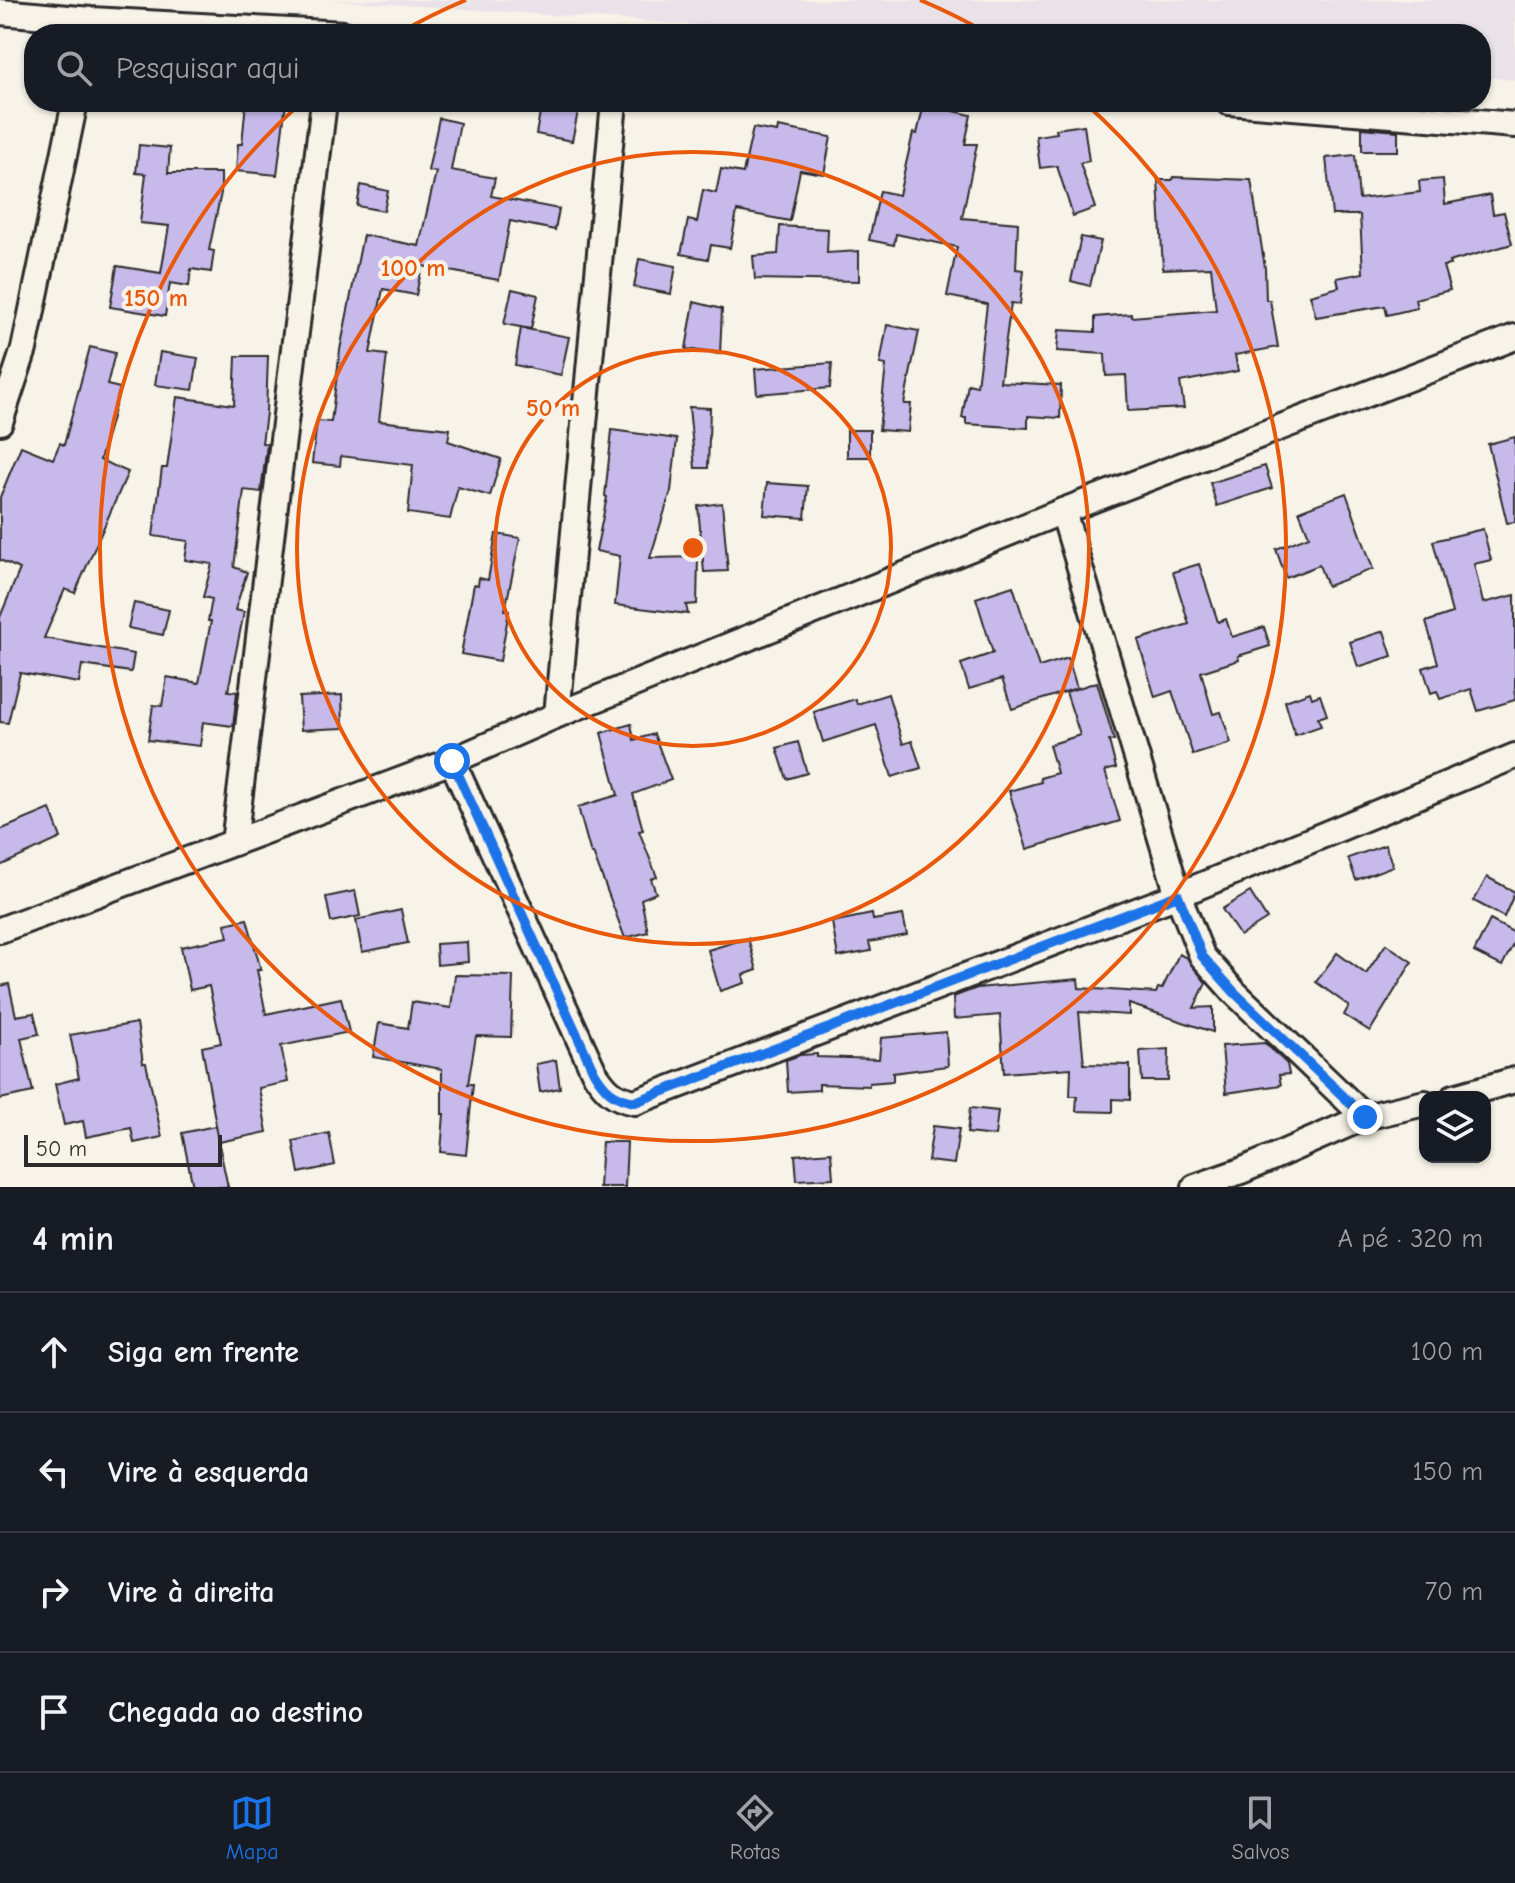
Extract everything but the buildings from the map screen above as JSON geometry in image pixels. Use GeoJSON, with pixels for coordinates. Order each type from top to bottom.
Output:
{"type":"FeatureCollection","features":[{"type":"Feature","properties":{"kind":"street"},"geometry":{"type":"LineString","coordinates":[[0,12],[72,24]]}},
{"type":"Feature","properties":{"kind":"street"},"geometry":{"type":"LineString","coordinates":[[0,422],[24,349],[73,112]]}},
{"type":"Feature","properties":{"kind":"street"},"geometry":{"type":"LineString","coordinates":[[234,843],[323,112]]}},
{"type":"Feature","properties":{"kind":"street"},"geometry":{"type":"LineString","coordinates":[[557,715],[613,112]]}},
{"type":"Feature","properties":{"kind":"street"},"geometry":{"type":"LineString","coordinates":[[1353,112],[1515,125]]}},
{"type":"Feature","properties":{"kind":"street"},"geometry":{"type":"LineString","coordinates":[[0,930],[452,761],[557,715],[1063,511],[1515,337]]}},
{"type":"Feature","properties":{"kind":"street"},"geometry":{"type":"LineString","coordinates":[[1063,511],[1178,895],[1202,956],[1234,992],[1365,1117]]}},
{"type":"Feature","properties":{"kind":"street"},"geometry":{"type":"LineString","coordinates":[[452,761],[594,1072],[606,1090],[619,1099],[635,1102],[1178,895],[1515,756]]}},
{"type":"Feature","properties":{"kind":"street"},"geometry":{"type":"LineString","coordinates":[[1476,1091],[1515,1080]]}},
{"type":"Feature","properties":{"kind":"street"},"geometry":{"type":"LineString","coordinates":[[1195,1187],[1241,1171],[1365,1117],[1419,1104]]}},
{"type":"Feature","properties":{"kind":"shaded area"},"geometry":{"type":"Polygon","coordinates":[[[329,0],[1515,0],[1515,80],[1491,78],[1491,24],[686,24],[329,0]]]}},
{"type":"Feature","properties":{"kind":"route"},"geometry":{"type":"LineString","coordinates":[[452,761],[594,1072],[606,1090],[619,1099],[635,1102],[1178,895],[1202,956],[1234,992],[1365,1117]]}}]}
